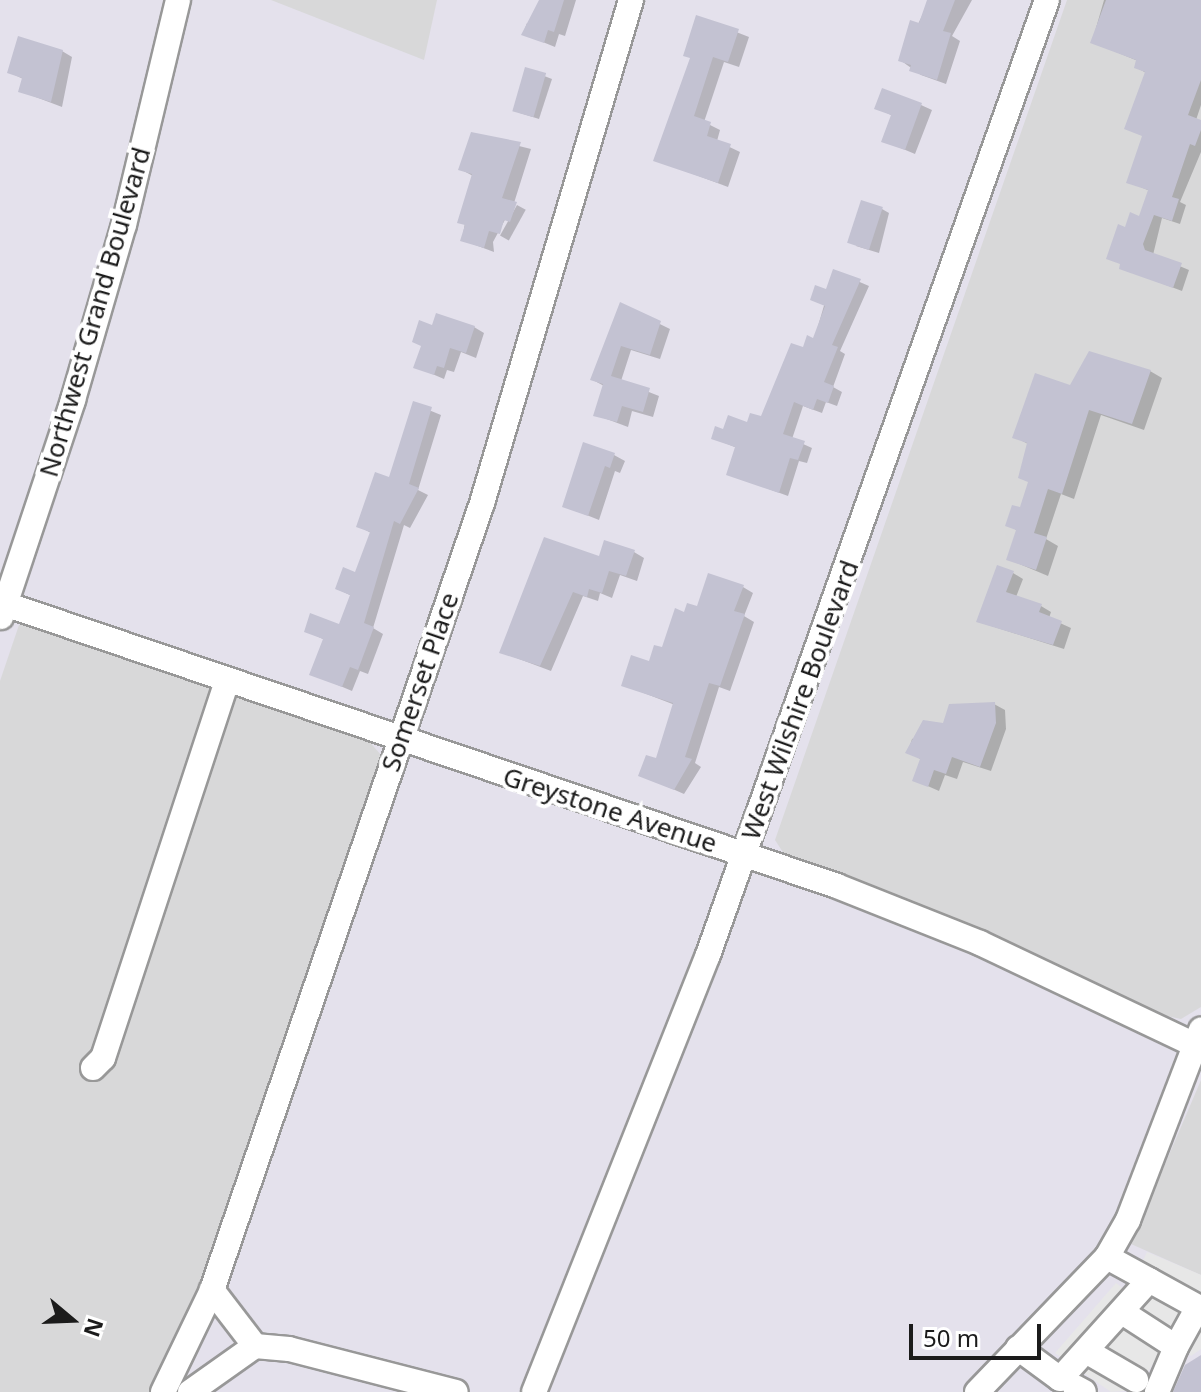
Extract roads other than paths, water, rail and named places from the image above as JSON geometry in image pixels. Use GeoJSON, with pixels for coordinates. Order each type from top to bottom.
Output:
{"type":"FeatureCollection","features":[{"type":"Feature","properties":{"kind":"street","name":"Northwest Grand Boulevard"},"geometry":{"type":"LineString","coordinates":[[3,612],[121,236],[178,0]]}},
{"type":"Feature","properties":{"kind":"street","name":"Somerset Place"},"geometry":{"type":"LineString","coordinates":[[163,1392],[212,1290],[487,487],[631,0]]}},
{"type":"Feature","properties":{"kind":"street","name":"West Wilshire Boulevard"},"geometry":{"type":"LineString","coordinates":[[534,1392],[638,1139],[745,855],[1047,0]]}},
{"type":"Feature","properties":{"kind":"street","name":"Greystone Avenue"},"geometry":{"type":"LineString","coordinates":[[3,612],[227,680],[745,855],[980,943],[1199,1040]]}},
{"type":"Feature","properties":{"kind":"street"},"geometry":{"type":"LineString","coordinates":[[93,1068],[103,1058],[227,680]]}},
{"type":"Feature","properties":{"kind":"street"},"geometry":{"type":"LineString","coordinates":[[977,1392],[1107,1257],[1133,1206],[1199,1040]]}},
{"type":"Feature","properties":{"kind":"street"},"geometry":{"type":"LineString","coordinates":[[1107,1257],[1199,1308],[1176,1347],[1157,1392]]}},
{"type":"Feature","properties":{"kind":"street"},"geometry":{"type":"LineString","coordinates":[[1018,1348],[1072,1388],[1086,1351],[1149,1280]]}},
{"type":"Feature","properties":{"kind":"street"},"geometry":{"type":"LineString","coordinates":[[212,1290],[255,1346]]}},
{"type":"Feature","properties":{"kind":"street"},"geometry":{"type":"LineString","coordinates":[[1122,1312],[1176,1347]]}},
{"type":"Feature","properties":{"kind":"street"},"geometry":{"type":"LineString","coordinates":[[190,1392],[255,1346],[289,1349],[456,1392]]}},
{"type":"Feature","properties":{"kind":"street"},"geometry":{"type":"LineString","coordinates":[[1086,1351],[1136,1380]]}}]}
